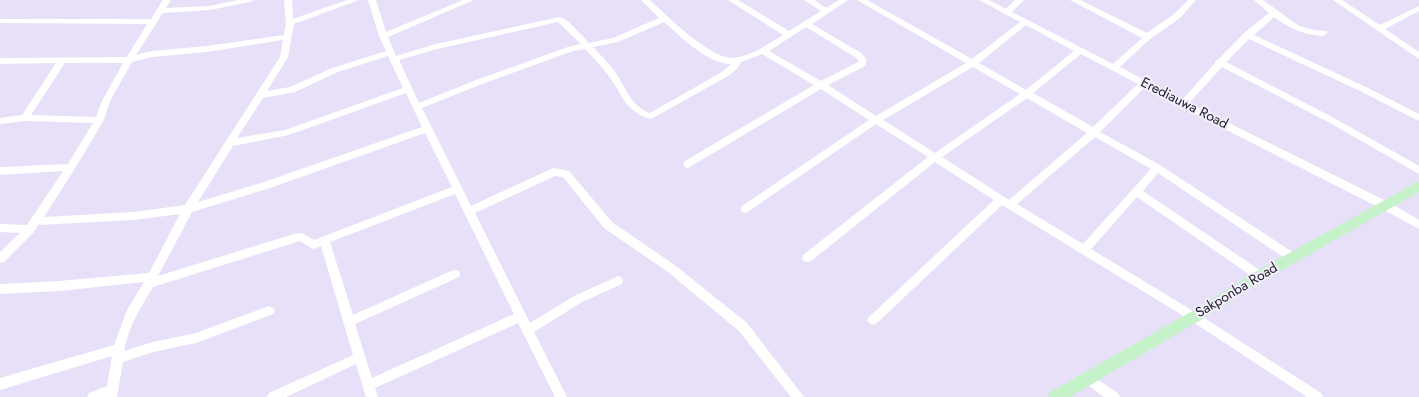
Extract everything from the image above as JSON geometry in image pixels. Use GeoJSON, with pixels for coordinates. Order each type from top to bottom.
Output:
{"type":"FeatureCollection","features":[{"type":"Feature","properties":{"kind":"main road","name":"Sakponba Road"},"geometry":{"type":"LineString","coordinates":[[1056,397],[1194,317],[1260,276],[1419,186]]}},
{"type":"Feature","properties":{"kind":"street"},"geometry":{"type":"LineString","coordinates":[[0,259],[33,225],[71,167],[99,120],[106,101],[128,60],[167,0]]}},
{"type":"Feature","properties":{"kind":"street"},"geometry":{"type":"LineString","coordinates":[[160,11],[210,8],[250,0]]}},
{"type":"Feature","properties":{"kind":"street"},"geometry":{"type":"LineString","coordinates":[[93,397],[111,393],[118,354],[131,313],[188,209],[284,57],[290,23],[288,0]]}},
{"type":"Feature","properties":{"kind":"street"},"geometry":{"type":"LineString","coordinates":[[290,23],[354,0]]}},
{"type":"Feature","properties":{"kind":"street"},"geometry":{"type":"LineString","coordinates":[[372,0],[383,36],[408,89],[561,397]]}},
{"type":"Feature","properties":{"kind":"street"},"geometry":{"type":"LineString","coordinates":[[383,36],[470,0]]}},
{"type":"Feature","properties":{"kind":"street"},"geometry":{"type":"LineString","coordinates":[[645,0],[704,50],[723,60],[737,61],[763,52],[788,34],[808,24],[844,0]]}},
{"type":"Feature","properties":{"kind":"street"},"geometry":{"type":"LineString","coordinates":[[732,0],[788,34]]}},
{"type":"Feature","properties":{"kind":"street"},"geometry":{"type":"LineString","coordinates":[[808,0],[826,11]]}},
{"type":"Feature","properties":{"kind":"street"},"geometry":{"type":"LineString","coordinates":[[861,0],[1157,168],[1293,258]]}},
{"type":"Feature","properties":{"kind":"street","name":"Erediauwa Road"},"geometry":{"type":"LineString","coordinates":[[983,0],[1182,104],[1386,206],[1419,225]]}},
{"type":"Feature","properties":{"kind":"street"},"geometry":{"type":"LineString","coordinates":[[1006,12],[1020,0]]}},
{"type":"Feature","properties":{"kind":"street"},"geometry":{"type":"LineString","coordinates":[[1074,0],[1147,37]]}},
{"type":"Feature","properties":{"kind":"street"},"geometry":{"type":"LineString","coordinates":[[1114,68],[1147,37],[1177,16],[1192,0]]}},
{"type":"Feature","properties":{"kind":"street"},"geometry":{"type":"LineString","coordinates":[[1258,0],[1272,12],[1304,32],[1323,33]]}},
{"type":"Feature","properties":{"kind":"street"},"geometry":{"type":"LineString","coordinates":[[1337,0],[1419,56]]}},
{"type":"Feature","properties":{"kind":"street"},"geometry":{"type":"LineString","coordinates":[[1379,29],[1419,8]]}},
{"type":"Feature","properties":{"kind":"street"},"geometry":{"type":"LineString","coordinates":[[1182,104],[1219,62],[1247,35],[1273,14],[1272,12]]}},
{"type":"Feature","properties":{"kind":"street"},"geometry":{"type":"LineString","coordinates":[[417,107],[479,82],[571,49],[634,33],[665,18]]}},
{"type":"Feature","properties":{"kind":"street"},"geometry":{"type":"LineString","coordinates":[[261,95],[292,90],[335,70],[556,20],[565,23],[609,69],[627,98],[638,110],[651,116],[725,74],[734,67],[737,61]]}},
{"type":"Feature","properties":{"kind":"street"},"geometry":{"type":"LineString","coordinates":[[0,21],[152,22]]}},
{"type":"Feature","properties":{"kind":"street"},"geometry":{"type":"LineString","coordinates":[[746,209],[876,120],[972,64],[1025,22]]}},
{"type":"Feature","properties":{"kind":"street"},"geometry":{"type":"LineString","coordinates":[[688,164],[821,85],[862,64],[863,60],[808,24]]}},
{"type":"Feature","properties":{"kind":"street"},"geometry":{"type":"LineString","coordinates":[[1247,35],[1365,90],[1419,118]]}},
{"type":"Feature","properties":{"kind":"street"},"geometry":{"type":"LineString","coordinates":[[0,61],[49,59],[62,61],[128,60],[152,54],[207,49],[288,37]]}},
{"type":"Feature","properties":{"kind":"street"},"geometry":{"type":"LineString","coordinates":[[807,258],[935,157],[1026,94],[1081,50]]}},
{"type":"Feature","properties":{"kind":"street"},"geometry":{"type":"LineString","coordinates":[[763,52],[821,85],[1006,202],[1194,317],[1317,397]]}},
{"type":"Feature","properties":{"kind":"street"},"geometry":{"type":"LineString","coordinates":[[25,118],[29,109],[62,61]]}},
{"type":"Feature","properties":{"kind":"street"},"geometry":{"type":"LineString","coordinates":[[1219,62],[1333,121],[1419,170]]}},
{"type":"Feature","properties":{"kind":"street"},"geometry":{"type":"LineString","coordinates":[[873,320],[1006,202],[1094,132],[1143,84]]}},
{"type":"Feature","properties":{"kind":"street"},"geometry":{"type":"LineString","coordinates":[[230,143],[286,133],[408,89]]}},
{"type":"Feature","properties":{"kind":"street"},"geometry":{"type":"LineString","coordinates":[[0,121],[25,118],[99,120]]}},
{"type":"Feature","properties":{"kind":"street"},"geometry":{"type":"LineString","coordinates":[[0,228],[134,216],[188,209],[268,185],[428,129]]}},
{"type":"Feature","properties":{"kind":"street"},"geometry":{"type":"LineString","coordinates":[[0,171],[71,167]]}},
{"type":"Feature","properties":{"kind":"street"},"geometry":{"type":"LineString","coordinates":[[1084,250],[1157,168]]}},
{"type":"Feature","properties":{"kind":"street"},"geometry":{"type":"LineString","coordinates":[[469,211],[554,172],[566,174],[608,225],[672,269],[743,327],[798,397]]}},
{"type":"Feature","properties":{"kind":"street"},"geometry":{"type":"LineString","coordinates":[[0,289],[150,280],[294,238],[302,237],[313,245],[458,189]]}},
{"type":"Feature","properties":{"kind":"street"},"geometry":{"type":"LineString","coordinates":[[1136,191],[1260,276]]}},
{"type":"Feature","properties":{"kind":"street"},"geometry":{"type":"LineString","coordinates":[[324,240],[372,397]]}},
{"type":"Feature","properties":{"kind":"street"},"geometry":{"type":"LineString","coordinates":[[349,322],[455,274]]}},
{"type":"Feature","properties":{"kind":"street"},"geometry":{"type":"LineString","coordinates":[[528,329],[578,299],[618,281]]}},
{"type":"Feature","properties":{"kind":"street"},"geometry":{"type":"LineString","coordinates":[[0,384],[118,354],[196,338],[269,311]]}},
{"type":"Feature","properties":{"kind":"street"},"geometry":{"type":"LineString","coordinates":[[368,385],[522,316]]}},
{"type":"Feature","properties":{"kind":"street"},"geometry":{"type":"LineString","coordinates":[[273,397],[360,357]]}},
{"type":"Feature","properties":{"kind":"street"},"geometry":{"type":"LineString","coordinates":[[1089,379],[1114,397]]}}]}
